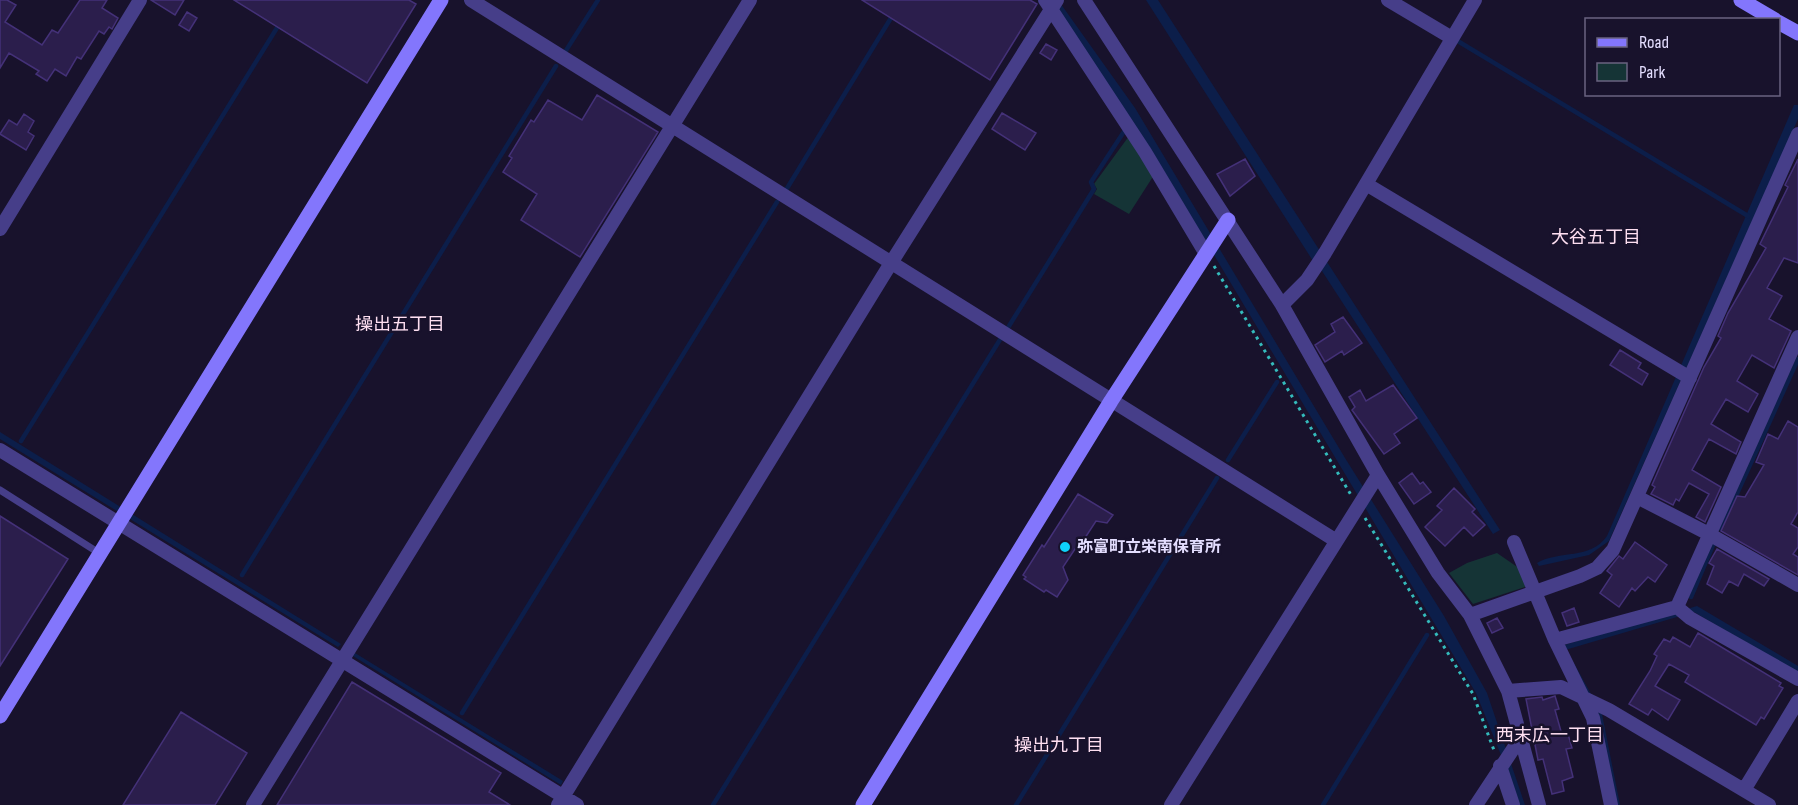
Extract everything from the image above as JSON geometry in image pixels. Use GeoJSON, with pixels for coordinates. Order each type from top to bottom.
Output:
{"type":"FeatureCollection","features":[{"type":"Feature","properties":{"kind":"street"},"geometry":{"type":"LineString","coordinates":[[0,229],[140,0]]}},
{"type":"Feature","properties":{"kind":"street"},"geometry":{"type":"LineString","coordinates":[[0,716],[441,0]]}},
{"type":"Feature","properties":{"kind":"street"},"geometry":{"type":"LineString","coordinates":[[471,0],[1335,540]]}},
{"type":"Feature","properties":{"kind":"street"},"geometry":{"type":"LineString","coordinates":[[253,805],[750,0]]}},
{"type":"Feature","properties":{"kind":"street"},"geometry":{"type":"LineString","coordinates":[[1083,0],[1282,305],[1378,474],[1438,573],[1470,615],[1508,691],[1539,805]]}},
{"type":"Feature","properties":{"kind":"street"},"geometry":{"type":"LineString","coordinates":[[1388,0],[1452,38]]}},
{"type":"Feature","properties":{"kind":"street"},"geometry":{"type":"LineString","coordinates":[[1282,305],[1308,280],[1475,0]]}},
{"type":"Feature","properties":{"kind":"street"},"geometry":{"type":"LineString","coordinates":[[1742,0],[1772,18]]}},
{"type":"Feature","properties":{"kind":"street"},"geometry":{"type":"LineString","coordinates":[[561,801],[1051,3],[1206,254]]}},
{"type":"Feature","properties":{"kind":"street"},"geometry":{"type":"LineString","coordinates":[[1780,23],[1798,33]]}},
{"type":"Feature","properties":{"kind":"street"},"geometry":{"type":"LineString","coordinates":[[1470,615],[1580,576],[1605,560],[1620,539],[1798,134]]}},
{"type":"Feature","properties":{"kind":"street"},"geometry":{"type":"LineString","coordinates":[[1366,184],[1690,378]]}},
{"type":"Feature","properties":{"kind":"street"},"geometry":{"type":"LineString","coordinates":[[863,805],[1111,401],[1228,220]]}},
{"type":"Feature","properties":{"kind":"street"},"geometry":{"type":"LineString","coordinates":[[1677,607],[1798,337]]}},
{"type":"Feature","properties":{"kind":"street"},"geometry":{"type":"LineString","coordinates":[[0,450],[342,661],[561,801],[577,805]]}},
{"type":"Feature","properties":{"kind":"street"},"geometry":{"type":"LineString","coordinates":[[1171,805],[1378,474]]}},
{"type":"Feature","properties":{"kind":"street"},"geometry":{"type":"LineString","coordinates":[[1637,497],[1709,534],[1798,585]]}},
{"type":"Feature","properties":{"kind":"street"},"geometry":{"type":"LineString","coordinates":[[1514,542],[1555,640],[1590,701],[1611,805]]}},
{"type":"Feature","properties":{"kind":"street"},"geometry":{"type":"LineString","coordinates":[[1677,607],[1690,618],[1798,679]]}},
{"type":"Feature","properties":{"kind":"street"},"geometry":{"type":"LineString","coordinates":[[1555,640],[1677,607]]}},
{"type":"Feature","properties":{"kind":"street"},"geometry":{"type":"LineString","coordinates":[[1508,691],[1561,687],[1590,701],[1769,805]]}},
{"type":"Feature","properties":{"kind":"street"},"geometry":{"type":"LineString","coordinates":[[1744,790],[1798,701]]}},
{"type":"Feature","properties":{"kind":"street"},"geometry":{"type":"LineString","coordinates":[[1476,805],[1521,737]]}},
{"type":"Feature","properties":{"kind":"street"},"geometry":{"type":"LineString","coordinates":[[1500,766],[1513,805]]}},
{"type":"Feature","properties":{"kind":"lane"},"geometry":{"type":"LineString","coordinates":[[0,490],[99,553]]}},
{"type":"Feature","properties":{"kind":"green space"},"geometry":{"type":"Polygon","coordinates":[[[1129,136],[1154,175],[1129,214],[1094,194],[1097,189],[1094,184],[1129,136]]]}},
{"type":"Feature","properties":{"kind":"green space"},"geometry":{"type":"Polygon","coordinates":[[[1497,553],[1526,573],[1525,587],[1473,604],[1449,573],[1467,563],[1497,553]]]}},
{"type":"Feature","properties":{"kind":"water"},"geometry":{"type":"Polygon","coordinates":[[[1051,0],[1058,0],[1135,108],[1345,458],[1444,616],[1487,693],[1525,805],[1516,805],[1507,770],[1476,693],[1150,148],[1051,0]]]}},
{"type":"Feature","properties":{"kind":"water"},"geometry":{"type":"Polygon","coordinates":[[[1146,0],[1158,0],[1500,530],[1493,534],[1320,268],[1313,261],[1146,0]]]}},
{"type":"Feature","properties":{"kind":"water"},"geometry":{"type":"Polygon","coordinates":[[[1794,105],[1798,105],[1798,119],[1609,541],[1589,555],[1539,566],[1537,563],[1546,559],[1592,549],[1607,536],[1794,105]]]}},
{"type":"Feature","properties":{"kind":"water"},"geometry":{"type":"Polygon","coordinates":[[[0,432],[341,644],[338,647],[0,439],[0,432]]]}},
{"type":"Feature","properties":{"kind":"water"},"geometry":{"type":"Polygon","coordinates":[[[1697,606],[1798,666],[1798,673],[1694,612],[1565,650],[1564,645],[1697,606]]]}},
{"type":"Feature","properties":{"kind":"water"},"geometry":{"type":"Polygon","coordinates":[[[355,653],[563,781],[561,785],[353,656],[355,653]]]}},
{"type":"Feature","properties":{"kind":"water"},"geometry":{"type":"Polygon","coordinates":[[[1570,656],[1602,714],[1620,805],[1615,805],[1570,656]]]}},
{"type":"Feature","properties":{"kind":"building"},"geometry":{"type":"Polygon","coordinates":[[[0,0],[7,0],[16,5],[5,22],[42,45],[52,30],[58,33],[80,0],[107,0],[102,8],[118,18],[112,29],[109,27],[104,34],[99,31],[81,59],[77,57],[66,76],[55,69],[47,81],[36,74],[39,71],[9,53],[0,68],[0,0]]]}},
{"type":"Feature","properties":{"kind":"building"},"geometry":{"type":"Polygon","coordinates":[[[151,0],[184,0],[175,15],[151,0]]]}},
{"type":"Feature","properties":{"kind":"building"},"geometry":{"type":"Polygon","coordinates":[[[234,0],[409,0],[416,4],[367,83],[234,0]]]}},
{"type":"Feature","properties":{"kind":"building"},"geometry":{"type":"Polygon","coordinates":[[[862,0],[1030,0],[1037,4],[990,80],[862,0]]]}},
{"type":"Feature","properties":{"kind":"building"},"geometry":{"type":"Polygon","coordinates":[[[187,12],[197,18],[189,31],[179,25],[187,12]]]}},
{"type":"Feature","properties":{"kind":"building"},"geometry":{"type":"Polygon","coordinates":[[[1046,44],[1057,50],[1051,60],[1040,53],[1046,44]]]}},
{"type":"Feature","properties":{"kind":"building"},"geometry":{"type":"Polygon","coordinates":[[[597,95],[658,132],[580,257],[521,220],[537,194],[503,172],[512,158],[509,156],[531,120],[534,122],[548,100],[582,120],[597,95]]]}},
{"type":"Feature","properties":{"kind":"building"},"geometry":{"type":"Polygon","coordinates":[[[1002,113],[1036,133],[1025,150],[992,129],[1002,113]]]}},
{"type":"Feature","properties":{"kind":"building"},"geometry":{"type":"Polygon","coordinates":[[[24,114],[34,121],[28,132],[34,136],[26,150],[0,134],[9,120],[17,125],[24,114]]]}},
{"type":"Feature","properties":{"kind":"building"},"geometry":{"type":"Polygon","coordinates":[[[1245,159],[1255,176],[1230,196],[1217,174],[1245,159]]]}},
{"type":"Feature","properties":{"kind":"building"},"geometry":{"type":"Polygon","coordinates":[[[1798,159],[1798,263],[1784,258],[1767,288],[1782,296],[1769,319],[1791,331],[1774,368],[1752,355],[1737,381],[1758,394],[1748,412],[1726,399],[1711,424],[1741,442],[1736,454],[1709,439],[1692,470],[1721,487],[1705,522],[1696,517],[1709,494],[1689,483],[1679,501],[1676,499],[1673,505],[1651,494],[1655,487],[1652,485],[1704,367],[1721,338],[1718,336],[1728,313],[1766,248],[1760,244],[1788,187],[1785,185],[1798,159]]]}},
{"type":"Feature","properties":{"kind":"building"},"geometry":{"type":"Polygon","coordinates":[[[1343,317],[1362,343],[1344,355],[1342,351],[1325,362],[1315,345],[1335,332],[1331,324],[1343,317]]]}},
{"type":"Feature","properties":{"kind":"building"},"geometry":{"type":"Polygon","coordinates":[[[1620,350],[1641,363],[1638,368],[1648,374],[1642,385],[1610,365],[1620,350]]]}},
{"type":"Feature","properties":{"kind":"building"},"geometry":{"type":"Polygon","coordinates":[[[1393,385],[1417,418],[1394,434],[1400,443],[1384,454],[1352,410],[1355,407],[1349,397],[1360,390],[1366,401],[1393,385]]]}},
{"type":"Feature","properties":{"kind":"building"},"geometry":{"type":"Polygon","coordinates":[[[1788,421],[1798,427],[1798,512],[1791,524],[1798,528],[1798,547],[1793,554],[1798,557],[1798,575],[1721,531],[1737,496],[1745,497],[1764,465],[1756,462],[1768,434],[1778,439],[1788,421]]]}},
{"type":"Feature","properties":{"kind":"building"},"geometry":{"type":"Polygon","coordinates":[[[1412,473],[1420,484],[1423,482],[1431,492],[1414,504],[1399,483],[1412,473]]]}},
{"type":"Feature","properties":{"kind":"building"},"geometry":{"type":"Polygon","coordinates":[[[1454,488],[1475,509],[1472,512],[1485,525],[1473,536],[1464,527],[1445,546],[1425,527],[1442,510],[1437,506],[1454,488]]]}},
{"type":"Feature","properties":{"kind":"building"},"geometry":{"type":"Polygon","coordinates":[[[1078,494],[1113,515],[1107,523],[1096,521],[1083,541],[1081,540],[1063,567],[1068,580],[1057,597],[1046,590],[1044,592],[1024,579],[1026,577],[1023,575],[1078,494]]]}},
{"type":"Feature","properties":{"kind":"building"},"geometry":{"type":"Polygon","coordinates":[[[0,516],[68,559],[0,666],[0,516]]]}},
{"type":"Feature","properties":{"kind":"building"},"geometry":{"type":"Polygon","coordinates":[[[1635,542],[1667,565],[1655,582],[1648,577],[1635,591],[1632,588],[1619,607],[1600,593],[1612,575],[1607,571],[1619,556],[1623,559],[1635,542]]]}},
{"type":"Feature","properties":{"kind":"building"},"geometry":{"type":"Polygon","coordinates":[[[1717,549],[1769,579],[1764,586],[1744,574],[1738,586],[1729,581],[1722,593],[1707,584],[1714,566],[1709,563],[1717,549]]]}},
{"type":"Feature","properties":{"kind":"building"},"geometry":{"type":"Polygon","coordinates":[[[1574,608],[1579,622],[1567,626],[1562,613],[1574,608]]]}},
{"type":"Feature","properties":{"kind":"building"},"geometry":{"type":"Polygon","coordinates":[[[1497,618],[1503,628],[1492,633],[1487,623],[1497,618]]]}},
{"type":"Feature","properties":{"kind":"building"},"geometry":{"type":"Polygon","coordinates":[[[1698,633],[1781,683],[1779,686],[1783,688],[1764,719],[1761,717],[1756,725],[1685,682],[1689,675],[1669,664],[1655,686],[1680,700],[1668,720],[1652,709],[1648,715],[1629,704],[1650,671],[1657,656],[1654,654],[1664,639],[1670,642],[1673,637],[1690,647],[1698,633]]]}},
{"type":"Feature","properties":{"kind":"building"},"geometry":{"type":"Polygon","coordinates":[[[352,682],[501,773],[489,792],[510,805],[277,805],[352,682]]]}},
{"type":"Feature","properties":{"kind":"building"},"geometry":{"type":"Polygon","coordinates":[[[1555,696],[1559,709],[1555,710],[1562,735],[1568,734],[1572,748],[1566,749],[1573,777],[1562,781],[1564,791],[1552,794],[1543,759],[1538,760],[1526,699],[1542,697],[1543,700],[1555,696]]]}},
{"type":"Feature","properties":{"kind":"building"},"geometry":{"type":"Polygon","coordinates":[[[181,712],[247,753],[215,805],[123,805],[181,712]]]}},
{"type":"Feature","properties":{"kind":"waterway"},"geometry":{"type":"LineString","coordinates":[[565,52],[598,0]]}},
{"type":"Feature","properties":{"kind":"waterway"},"geometry":{"type":"LineString","coordinates":[[786,190],[894,13]]}},
{"type":"Feature","properties":{"kind":"waterway"},"geometry":{"type":"LineString","coordinates":[[21,441],[280,23]]}},
{"type":"Feature","properties":{"kind":"waterway"},"geometry":{"type":"LineString","coordinates":[[1456,40],[1748,216]]}},
{"type":"Feature","properties":{"kind":"waterway"},"geometry":{"type":"LineString","coordinates":[[242,575],[556,66]]}},
{"type":"Feature","properties":{"kind":"waterway"},"geometry":{"type":"LineString","coordinates":[[1009,326],[1094,189],[1091,182],[1125,130]]}},
{"type":"Feature","properties":{"kind":"waterway"},"geometry":{"type":"LineString","coordinates":[[462,713],[777,202]]}},
{"type":"Feature","properties":{"kind":"waterway"},"geometry":{"type":"LineString","coordinates":[[713,805],[1001,338]]}},
{"type":"Feature","properties":{"kind":"waterway"},"geometry":{"type":"LineString","coordinates":[[1721,529],[1798,359]]}},
{"type":"Feature","properties":{"kind":"waterway"},"geometry":{"type":"LineString","coordinates":[[1228,460],[1277,382]]}},
{"type":"Feature","properties":{"kind":"waterway"},"geometry":{"type":"LineString","coordinates":[[1016,805],[1217,478]]}},
{"type":"Feature","properties":{"kind":"waterway"},"geometry":{"type":"LineString","coordinates":[[1691,597],[1713,545]]}},
{"type":"Feature","properties":{"kind":"waterway"},"geometry":{"type":"LineString","coordinates":[[1323,805],[1427,635]]}},
{"type":"Feature","properties":{"kind":"place","name":"弥富町立栄南保育所"},"geometry":{"type":"Point","coordinates":[1065,547]}},
{"type":"Feature","properties":{"kind":"district","name":"大谷五丁目"},"geometry":{"type":"Point","coordinates":[1596,237]}},
{"type":"Feature","properties":{"kind":"district","name":"操出五丁目"},"geometry":{"type":"Point","coordinates":[400,324]}},
{"type":"Feature","properties":{"kind":"district","name":"西末広一丁目"},"geometry":{"type":"Point","coordinates":[1550,735]}},
{"type":"Feature","properties":{"kind":"district","name":"操出九丁目"},"geometry":{"type":"Point","coordinates":[1059,745]}}]}
